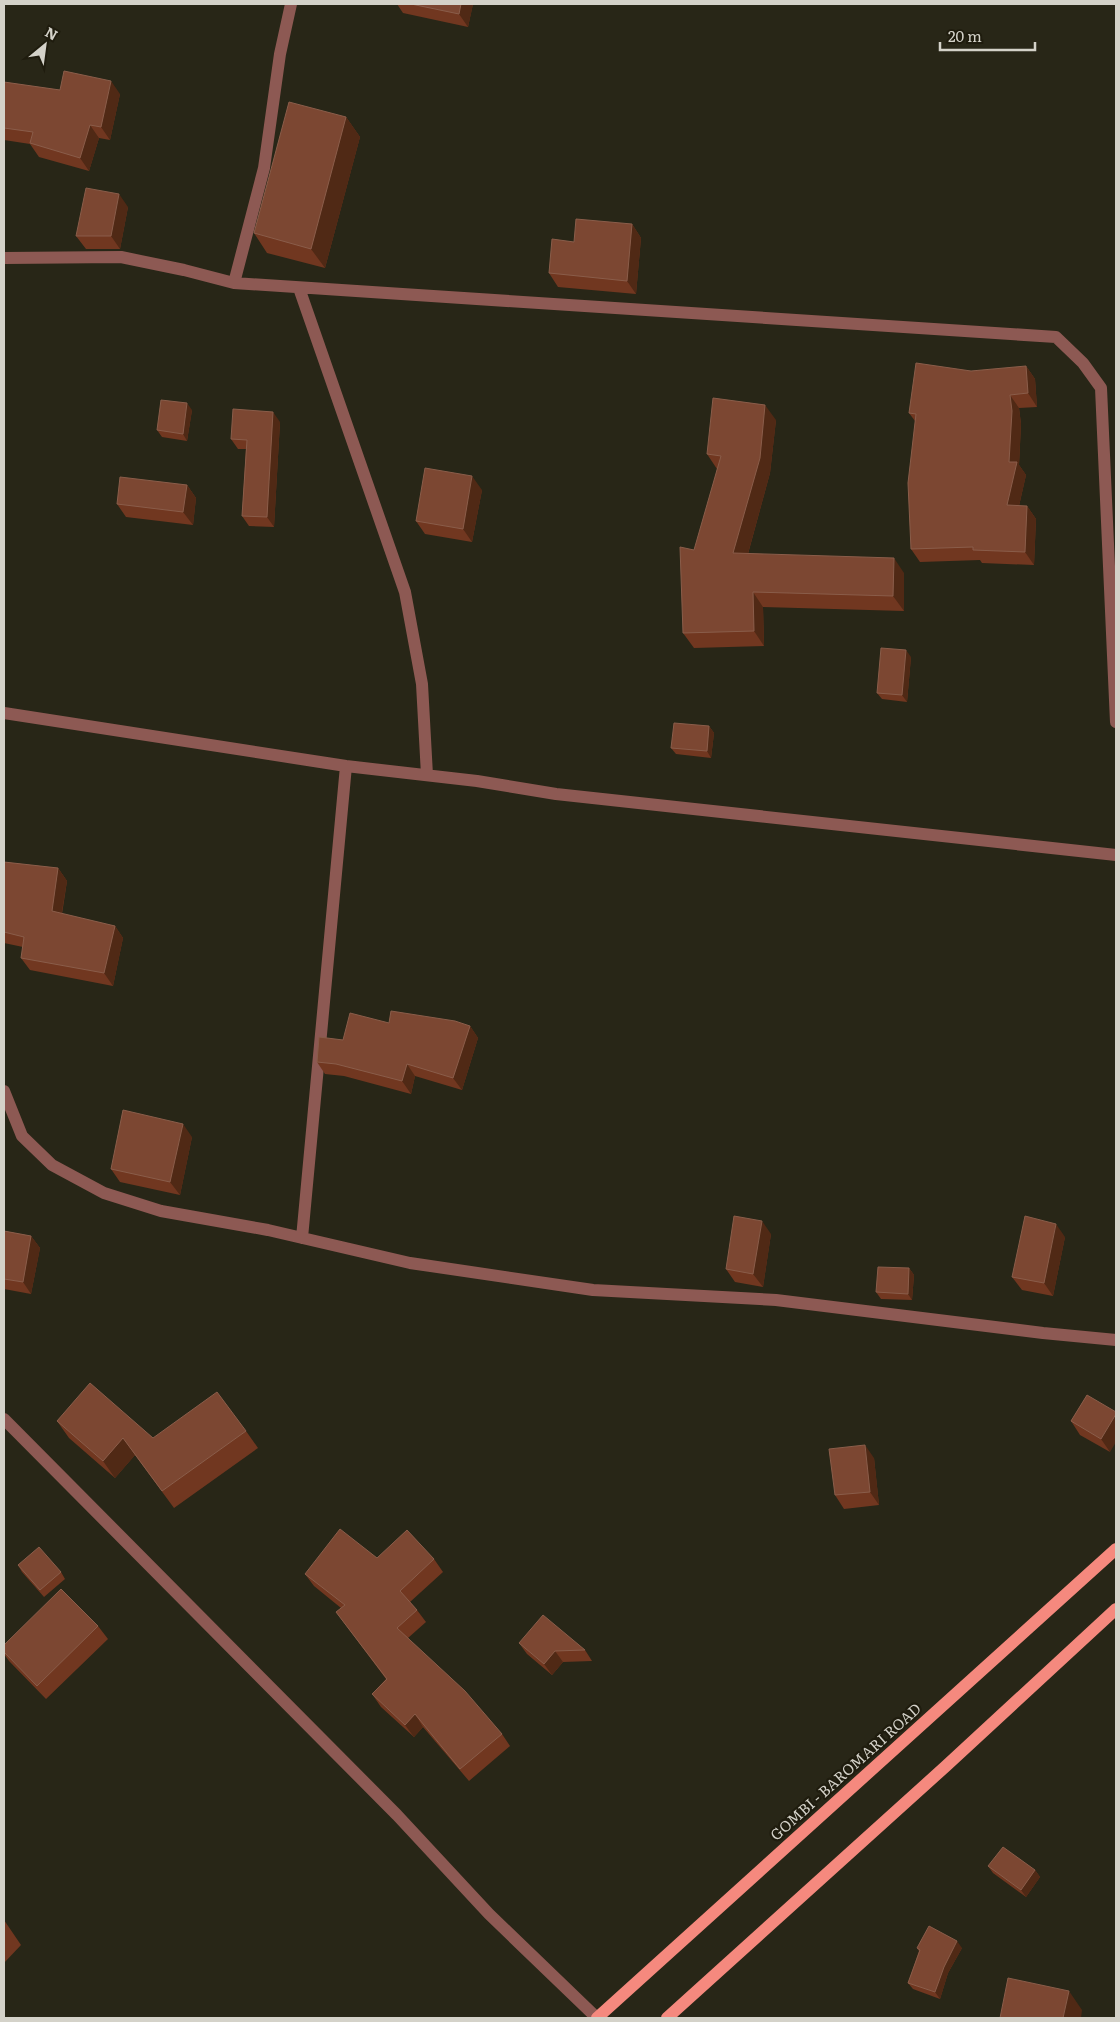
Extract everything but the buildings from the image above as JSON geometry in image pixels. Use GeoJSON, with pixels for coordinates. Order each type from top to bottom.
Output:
{"type":"FeatureCollection","features":[{"type":"Feature","properties":{"kind":"main road","name":"GOMBI - BAROMARI ROAD"},"geometry":{"type":"LineString","coordinates":[[597,2018],[1116,1549]]}},
{"type":"Feature","properties":{"kind":"main road"},"geometry":{"type":"LineString","coordinates":[[667,2018],[939,1773],[1116,1609]]}},
{"type":"Feature","properties":{"kind":"street"},"geometry":{"type":"LineString","coordinates":[[234,283],[264,168],[280,54],[291,4]]}},
{"type":"Feature","properties":{"kind":"street"},"geometry":{"type":"LineString","coordinates":[[4,258],[121,257],[234,283],[1056,336],[1083,363],[1101,388],[1116,722]]}},
{"type":"Feature","properties":{"kind":"street"},"geometry":{"type":"LineString","coordinates":[[299,288],[405,592],[422,684],[427,775]]}},
{"type":"Feature","properties":{"kind":"street"},"geometry":{"type":"LineString","coordinates":[[4,713],[346,766],[477,781],[565,795],[1116,855]]}},
{"type":"Feature","properties":{"kind":"street"},"geometry":{"type":"LineString","coordinates":[[302,1238],[346,766]]}},
{"type":"Feature","properties":{"kind":"street"},"geometry":{"type":"LineString","coordinates":[[4,1091],[22,1136],[52,1165],[104,1193],[161,1211],[268,1230],[410,1263],[593,1290],[776,1300],[1043,1333],[1116,1340]]}},
{"type":"Feature","properties":{"kind":"street"},"geometry":{"type":"LineString","coordinates":[[4,1419],[397,1815],[489,1914],[597,2018]]}}]}
